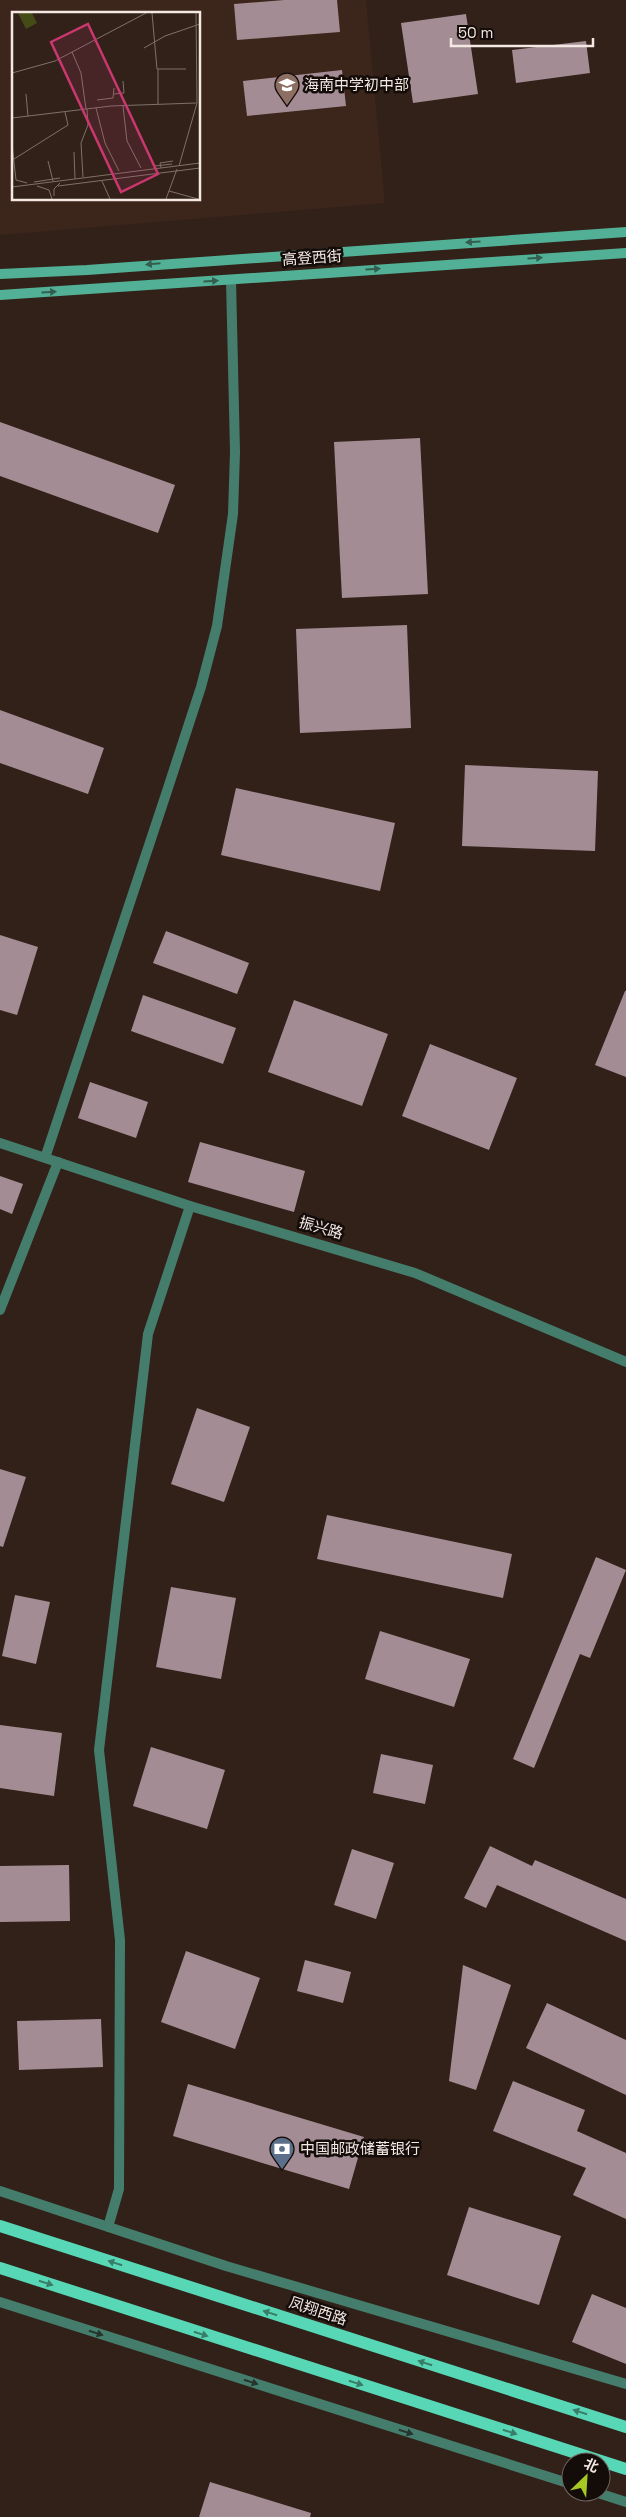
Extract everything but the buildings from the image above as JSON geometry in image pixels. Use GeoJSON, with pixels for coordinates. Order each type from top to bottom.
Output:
{"type":"FeatureCollection","features":[{"type":"Feature","properties":{"kind":"main road","name":"高登西街"},"geometry":{"type":"LineString","coordinates":[[0,274],[88,270],[626,232]]}},
{"type":"Feature","properties":{"kind":"main road","name":"高登西街"},"geometry":{"type":"LineString","coordinates":[[0,295],[626,252]]}},
{"type":"Feature","properties":{"kind":"main road","name":"凤翔西路"},"geometry":{"type":"LineString","coordinates":[[0,2226],[626,2427]]}},
{"type":"Feature","properties":{"kind":"main road"},"geometry":{"type":"LineString","coordinates":[[0,2268],[626,2469]]}},
{"type":"Feature","properties":{"kind":"street"},"geometry":{"type":"LineString","coordinates":[[45,1158],[163,804],[217,626],[233,514],[235,452],[231,280]]}},
{"type":"Feature","properties":{"kind":"street","name":"振兴路"},"geometry":{"type":"LineString","coordinates":[[0,1143],[190,1206],[415,1273],[626,1362]]}},
{"type":"Feature","properties":{"kind":"street"},"geometry":{"type":"LineString","coordinates":[[0,1310],[58,1162]]}},
{"type":"Feature","properties":{"kind":"street"},"geometry":{"type":"LineString","coordinates":[[108,2227],[119,2189],[120,1940],[99,1750],[148,1334],[190,1206]]}},
{"type":"Feature","properties":{"kind":"street","name":"凤翔西路"},"geometry":{"type":"LineString","coordinates":[[0,2191],[226,2266],[626,2384]]}},
{"type":"Feature","properties":{"kind":"street"},"geometry":{"type":"LineString","coordinates":[[0,2302],[561,2481]]}},
{"type":"Feature","properties":{"kind":"street"},"geometry":{"type":"LineString","coordinates":[[611,2497],[626,2502]]}},
{"type":"Feature","properties":{"kind":"shaded area","name":"海南中学初中部"},"geometry":{"type":"Polygon","coordinates":[[[0,0],[366,0],[385,203],[0,235],[0,0]]]}},
{"type":"Feature","properties":{"kind":"place","name":"海南中学初中部"},"geometry":{"type":"Point","coordinates":[287,106]}},
{"type":"Feature","properties":{"kind":"place","name":"中国邮政储蓄银行"},"geometry":{"type":"Point","coordinates":[282,2170]}}]}
